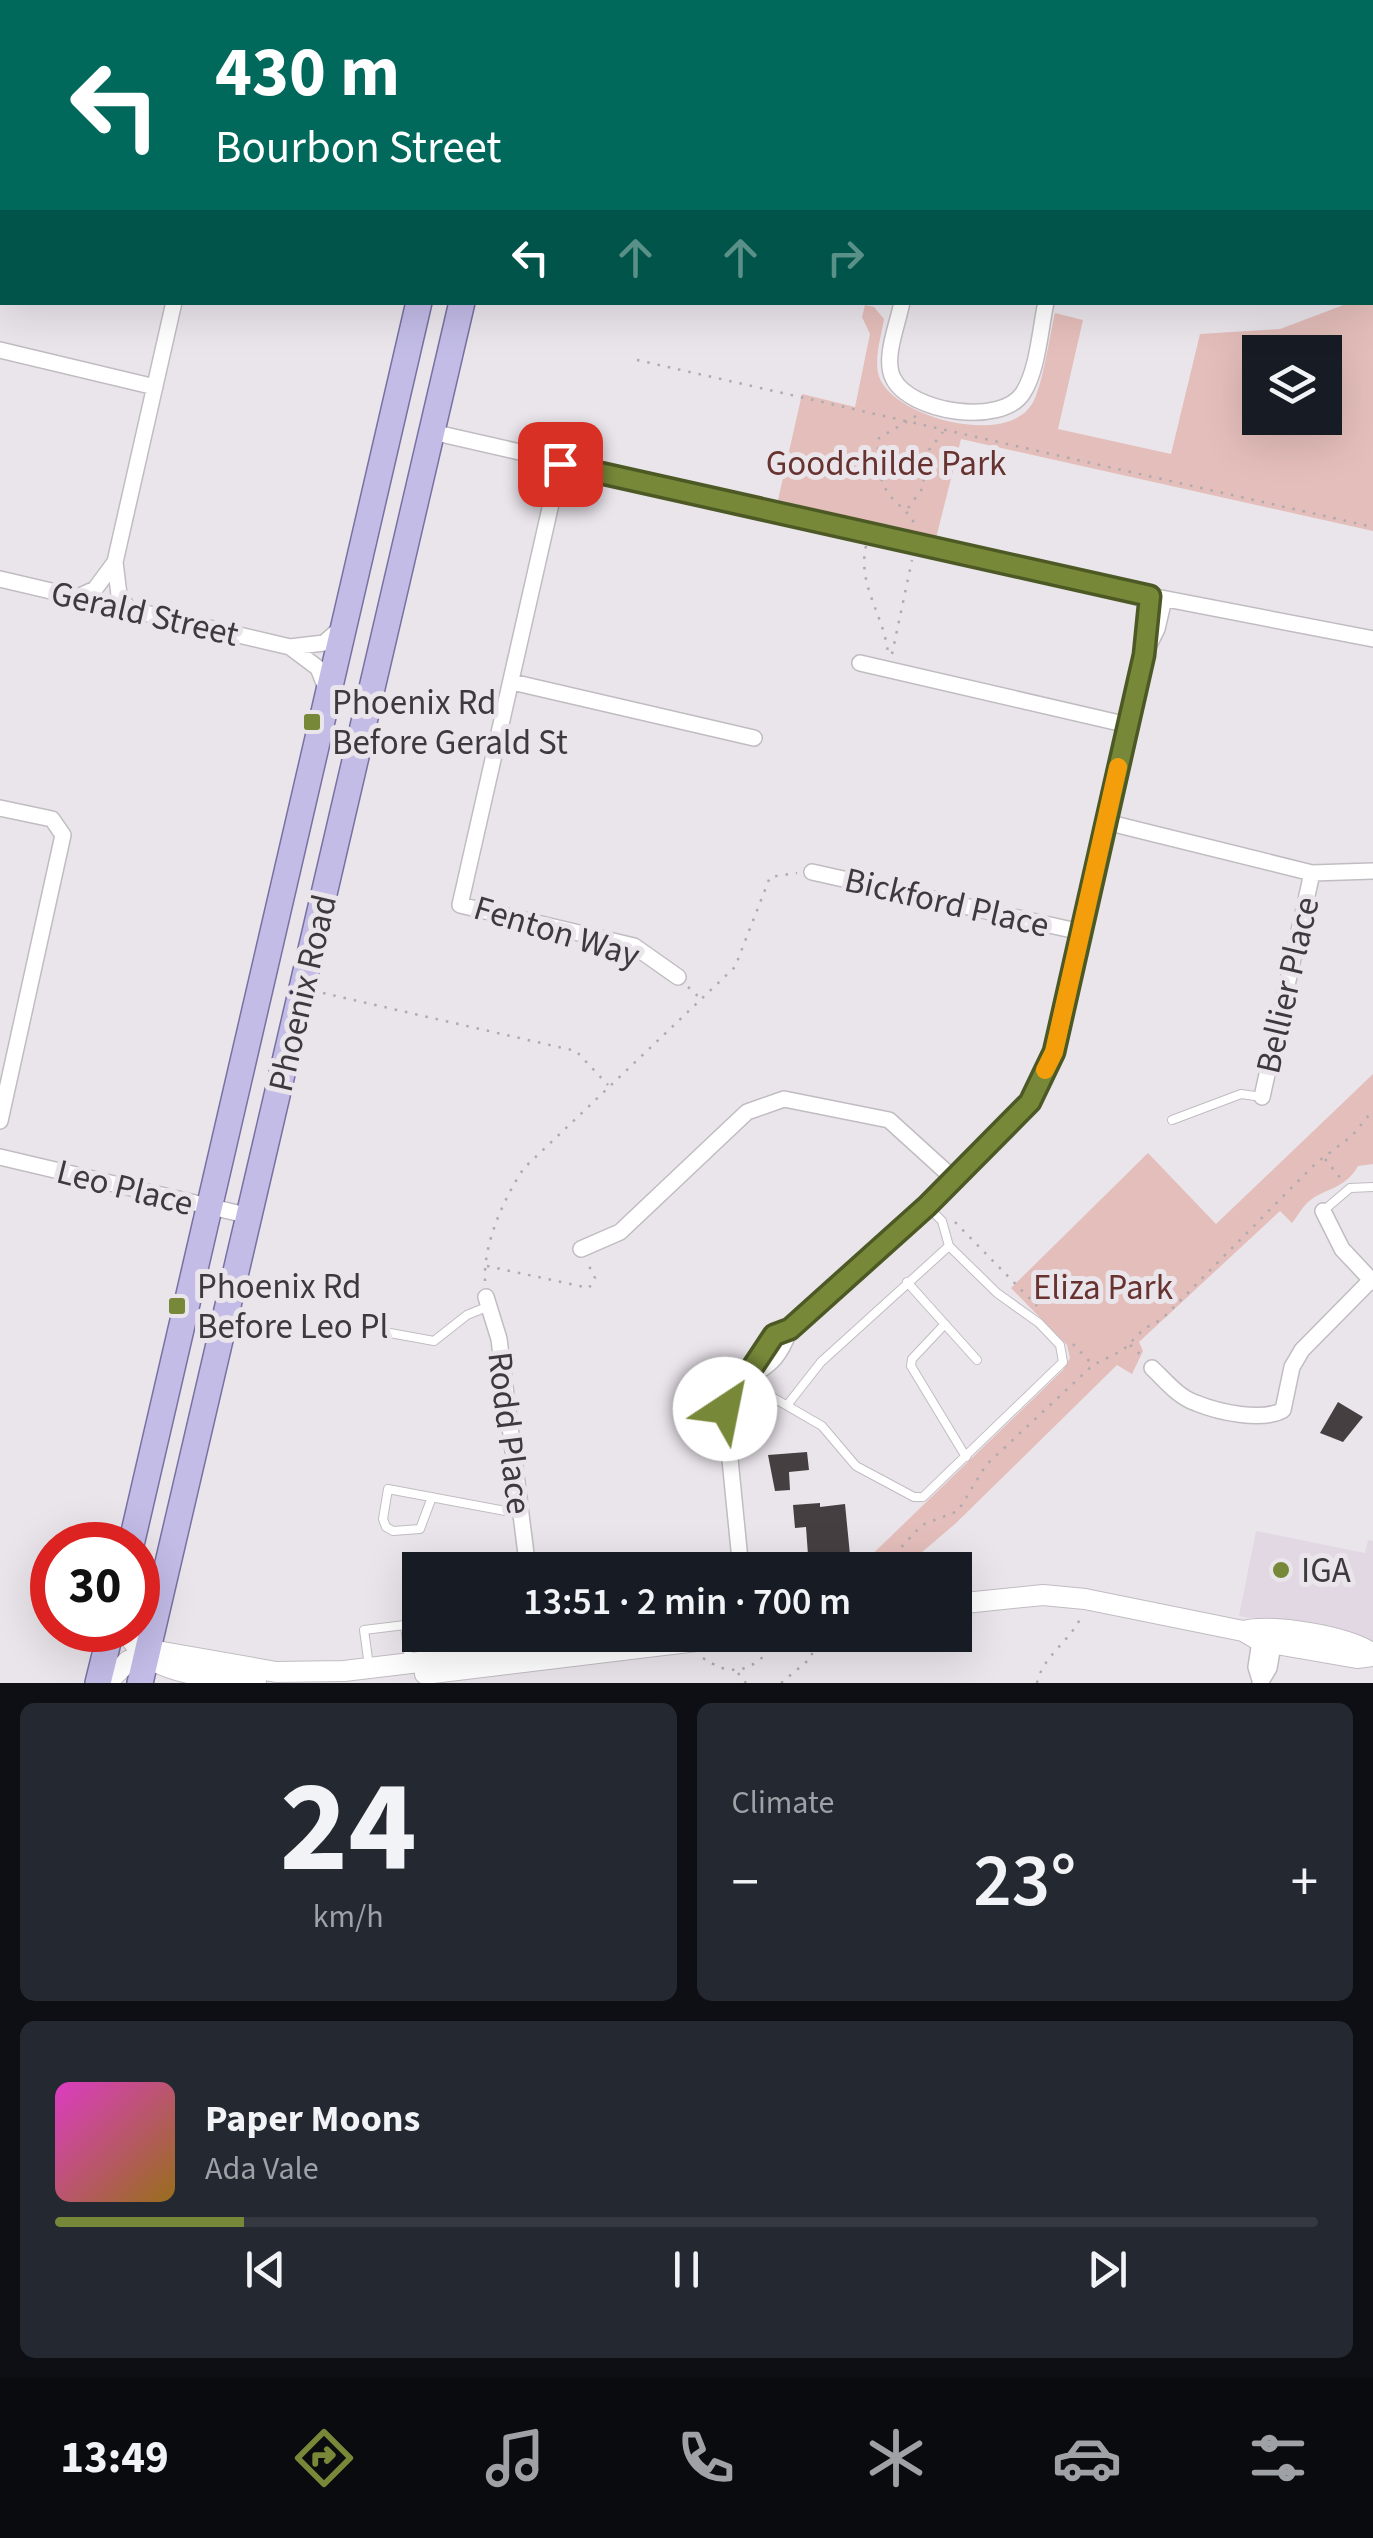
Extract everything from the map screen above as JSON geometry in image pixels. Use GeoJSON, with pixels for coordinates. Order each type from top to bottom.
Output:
{"type":"FeatureCollection","features":[{"type":"Feature","properties":{"kind":"main road","name":"Phoenix Road"},"geometry":{"type":"LineString","coordinates":[[136,1522],[419,305]]}},
{"type":"Feature","properties":{"kind":"main road","name":"Phoenix Road"},"geometry":{"type":"LineString","coordinates":[[143,1670],[461,305]]}},
{"type":"Feature","properties":{"kind":"main road"},"geometry":{"type":"LineString","coordinates":[[98,1683],[106,1652]]}},
{"type":"Feature","properties":{"kind":"street"},"geometry":{"type":"LineString","coordinates":[[128,608],[119,594],[115,562],[173,305]]}},
{"type":"Feature","properties":{"kind":"street"},"geometry":{"type":"LineString","coordinates":[[902,305],[891,354],[891,376],[905,395],[987,414],[1012,406],[1023,392],[1045,305]]}},
{"type":"Feature","properties":{"kind":"street"},"geometry":{"type":"LineString","coordinates":[[0,350],[155,387]]}},
{"type":"Feature","properties":{"kind":"street"},"geometry":{"type":"LineString","coordinates":[[432,432],[1157,598],[1373,640]]}},
{"type":"Feature","properties":{"kind":"street","name":"Fenton Way"},"geometry":{"type":"LineString","coordinates":[[560,464],[460,905],[634,946],[678,977]]}},
{"type":"Feature","properties":{"kind":"street"},"geometry":{"type":"LineString","coordinates":[[72,596],[90,593],[115,562]]}},
{"type":"Feature","properties":{"kind":"street","name":"Gerald Street"},"geometry":{"type":"LineString","coordinates":[[0,579],[290,648]]}},
{"type":"Feature","properties":{"kind":"street"},"geometry":{"type":"LineString","coordinates":[[739,1552],[725,1409],[747,1377],[766,1369],[781,1354],[790,1329],[930,1203],[1030,1102],[1054,1052],[1157,598]]}},
{"type":"Feature","properties":{"kind":"street"},"geometry":{"type":"LineString","coordinates":[[290,648],[324,643],[344,624]]}},
{"type":"Feature","properties":{"kind":"street"},"geometry":{"type":"LineString","coordinates":[[290,648],[318,668],[328,693]]}},
{"type":"Feature","properties":{"kind":"street"},"geometry":{"type":"LineString","coordinates":[[860,663],[1128,725]]}},
{"type":"Feature","properties":{"kind":"street"},"geometry":{"type":"LineString","coordinates":[[512,682],[754,738]]}},
{"type":"Feature","properties":{"kind":"street"},"geometry":{"type":"LineString","coordinates":[[0,808],[52,820],[63,836],[0,1120]]}},
{"type":"Feature","properties":{"kind":"street"},"geometry":{"type":"LineString","coordinates":[[1106,822],[1312,874],[1373,871]]}},
{"type":"Feature","properties":{"kind":"street","name":"Bickford Place"},"geometry":{"type":"LineString","coordinates":[[812,872],[1081,932]]}},
{"type":"Feature","properties":{"kind":"street","name":"Bellier Place"},"geometry":{"type":"LineString","coordinates":[[1262,1097],[1312,874]]}},
{"type":"Feature","properties":{"kind":"street"},"geometry":{"type":"LineString","coordinates":[[0,1038],[17,1042]]}},
{"type":"Feature","properties":{"kind":"street"},"geometry":{"type":"LineString","coordinates":[[581,1249],[620,1232],[747,1112],[784,1099],[889,1120],[954,1179]]}},
{"type":"Feature","properties":{"kind":"street","name":"Leo Place"},"geometry":{"type":"LineString","coordinates":[[0,1157],[250,1216]]}},
{"type":"Feature","properties":{"kind":"street"},"geometry":{"type":"LineString","coordinates":[[1152,1368],[1196,1403],[1260,1416],[1283,1410],[1292,1368],[1302,1350],[1372,1281],[1342,1249],[1323,1211]]}},
{"type":"Feature","properties":{"kind":"street","name":"Rodd Place"},"geometry":{"type":"LineString","coordinates":[[488,1302],[500,1340],[526,1552]]}},
{"type":"Feature","properties":{"kind":"street"},"geometry":{"type":"LineString","coordinates":[[972,1602],[1044,1595],[1085,1599],[1263,1634],[1358,1658],[1373,1655]]}},
{"type":"Feature","properties":{"kind":"street"},"geometry":{"type":"LineString","coordinates":[[1260,1681],[1269,1668],[1263,1634]]}},
{"type":"Feature","properties":{"kind":"street"},"geometry":{"type":"LineString","coordinates":[[143,1670],[157,1650],[276,1672],[345,1679],[512,1652]]}},
{"type":"Feature","properties":{"kind":"street"},"geometry":{"type":"LineString","coordinates":[[345,1679],[369,1668],[503,1652]]}},
{"type":"Feature","properties":{"kind":"street"},"geometry":{"type":"LineString","coordinates":[[107,1683],[128,1660],[143,1670],[160,1666],[256,1683]]}},
{"type":"Feature","properties":{"kind":"lane"},"geometry":{"type":"LineString","coordinates":[[1172,1120],[1241,1094],[1262,1097]]}},
{"type":"Feature","properties":{"kind":"lane"},"geometry":{"type":"LineString","coordinates":[[1323,1211],[1350,1188],[1373,1187]]}},
{"type":"Feature","properties":{"kind":"lane"},"geometry":{"type":"LineString","coordinates":[[747,1377],[760,1390],[822,1426],[856,1466],[914,1497],[922,1496],[966,1457],[1063,1362],[1064,1351],[1039,1323],[997,1294],[949,1246],[942,1221],[930,1203]]}},
{"type":"Feature","properties":{"kind":"lane"},"geometry":{"type":"LineString","coordinates":[[788,1404],[821,1362],[949,1246]]}},
{"type":"Feature","properties":{"kind":"lane"},"geometry":{"type":"LineString","coordinates":[[907,1282],[977,1360]]}},
{"type":"Feature","properties":{"kind":"lane"},"geometry":{"type":"LineString","coordinates":[[390,1333],[434,1341],[488,1302]]}},
{"type":"Feature","properties":{"kind":"lane"},"geometry":{"type":"LineString","coordinates":[[946,1324],[912,1359],[911,1366],[966,1457]]}},
{"type":"Feature","properties":{"kind":"lane"},"geometry":{"type":"LineString","coordinates":[[432,1497],[420,1529],[393,1531],[386,1527],[383,1519],[388,1489],[432,1497],[521,1514]]}},
{"type":"Feature","properties":{"kind":"lane"},"geometry":{"type":"LineString","coordinates":[[369,1668],[364,1630],[405,1625],[410,1663]]}},
{"type":"Feature","properties":{"kind":"path"},"geometry":{"type":"LineString","coordinates":[[637,360],[1373,527]]}},
{"type":"Feature","properties":{"kind":"path"},"geometry":{"type":"LineString","coordinates":[[889,670],[917,530],[906,510],[890,498],[876,462],[879,438],[913,420],[924,402]]}},
{"type":"Feature","properties":{"kind":"path"},"geometry":{"type":"LineString","coordinates":[[906,510],[922,489],[929,450],[944,430]]}},
{"type":"Feature","properties":{"kind":"path"},"geometry":{"type":"LineString","coordinates":[[870,531],[864,568],[868,594],[886,635],[889,670]]}},
{"type":"Feature","properties":{"kind":"path"},"geometry":{"type":"LineString","coordinates":[[488,1302],[484,1266],[509,1190],[524,1168],[736,966],[770,877],[812,872]]}},
{"type":"Feature","properties":{"kind":"path"},"geometry":{"type":"LineString","coordinates":[[314,991],[576,1052],[610,1086]]}},
{"type":"Feature","properties":{"kind":"path"},"geometry":{"type":"LineString","coordinates":[[897,1552],[922,1525],[958,1511],[986,1465],[1093,1365],[1130,1345],[1144,1329],[1162,1319],[1323,1158],[1344,1144],[1373,1110]]}},
{"type":"Feature","properties":{"kind":"path"},"geometry":{"type":"LineString","coordinates":[[1323,1158],[1350,1188]]}},
{"type":"Feature","properties":{"kind":"path"},"geometry":{"type":"LineString","coordinates":[[930,1203],[1040,1310]]}},
{"type":"Feature","properties":{"kind":"path"},"geometry":{"type":"LineString","coordinates":[[484,1266],[589,1288],[595,1278],[581,1249]]}},
{"type":"Feature","properties":{"kind":"path"},"geometry":{"type":"LineString","coordinates":[[1067,1337],[1093,1365]]}},
{"type":"Feature","properties":{"kind":"path"},"geometry":{"type":"LineString","coordinates":[[1130,1345],[1152,1368]]}},
{"type":"Feature","properties":{"kind":"path"},"geometry":{"type":"LineString","coordinates":[[1037,1683],[1050,1656],[1081,1618],[1085,1599]]}},
{"type":"Feature","properties":{"kind":"path"},"geometry":{"type":"LineString","coordinates":[[698,1652],[717,1667],[737,1672],[754,1666],[767,1653]]}},
{"type":"Feature","properties":{"kind":"path"},"geometry":{"type":"LineString","coordinates":[[780,1683],[811,1658],[812,1652]]}},
{"type":"Feature","properties":{"kind":"path"},"geometry":{"type":"LineString","coordinates":[[737,1672],[746,1683]]}},
{"type":"Feature","properties":{"kind":"shaded area"},"geometry":{"type":"Polygon","coordinates":[[[1256,1531],[1365,1553],[1368,1540],[1373,1541],[1373,1642],[1239,1616],[1256,1531]]]}},
{"type":"Feature","properties":{"kind":"green space","name":"Goodchilde Park"},"geometry":{"type":"Polygon","coordinates":[[[865,305],[874,307],[884,319],[877,367],[881,381],[892,395],[931,416],[978,425],[1019,417],[1032,404],[1055,313],[1083,320],[1058,429],[1171,454],[1200,334],[1280,329],[1344,305],[1373,305],[1373,531],[961,439],[936,538],[778,500],[802,394],[855,407],[870,334],[862,317],[865,305]]]}},
{"type":"Feature","properties":{"kind":"green space","name":"Eliza Park"},"geometry":{"type":"Polygon","coordinates":[[[1373,1074],[1373,1164],[1358,1166],[1347,1180],[1313,1198],[1292,1223],[1280,1211],[1139,1342],[1143,1351],[1132,1374],[1117,1365],[922,1552],[875,1552],[1063,1370],[1070,1358],[1067,1345],[1011,1288],[1148,1153],[1216,1224],[1373,1074]]]}},
{"type":"Feature","properties":{"kind":"building"},"geometry":{"type":"Polygon","coordinates":[[[1338,1402],[1363,1417],[1343,1442],[1320,1433],[1338,1402]]]}},
{"type":"Feature","properties":{"kind":"building"},"geometry":{"type":"Polygon","coordinates":[[[807,1452],[809,1470],[789,1472],[790,1490],[775,1491],[768,1455],[807,1452]]]}},
{"type":"Feature","properties":{"kind":"building"},"geometry":{"type":"Polygon","coordinates":[[[845,1504],[850,1552],[808,1552],[806,1527],[795,1528],[793,1505],[845,1504]]]}},
{"type":"Feature","properties":{"kind":"slow traffic"},"geometry":{"type":"LineString","coordinates":[[1045,1070],[1054,1052],[1118,767]]}},
{"type":"Feature","properties":{"kind":"place","name":"Phoenix Rd Before Gerald St"},"geometry":{"type":"Point","coordinates":[312,722]}},
{"type":"Feature","properties":{"kind":"place","name":"Phoenix Rd Before Leo Pl"},"geometry":{"type":"Point","coordinates":[177,1306]}},
{"type":"Feature","properties":{"kind":"place","name":"IGA"},"geometry":{"type":"Point","coordinates":[1281,1570]}},
{"type":"Feature","properties":{"kind":"route"},"geometry":{"type":"LineString","coordinates":[[560,464],[1150,596],[1144,655],[1054,1052],[1030,1102],[934,1200],[790,1329],[774,1335],[725,1409]]}}]}
